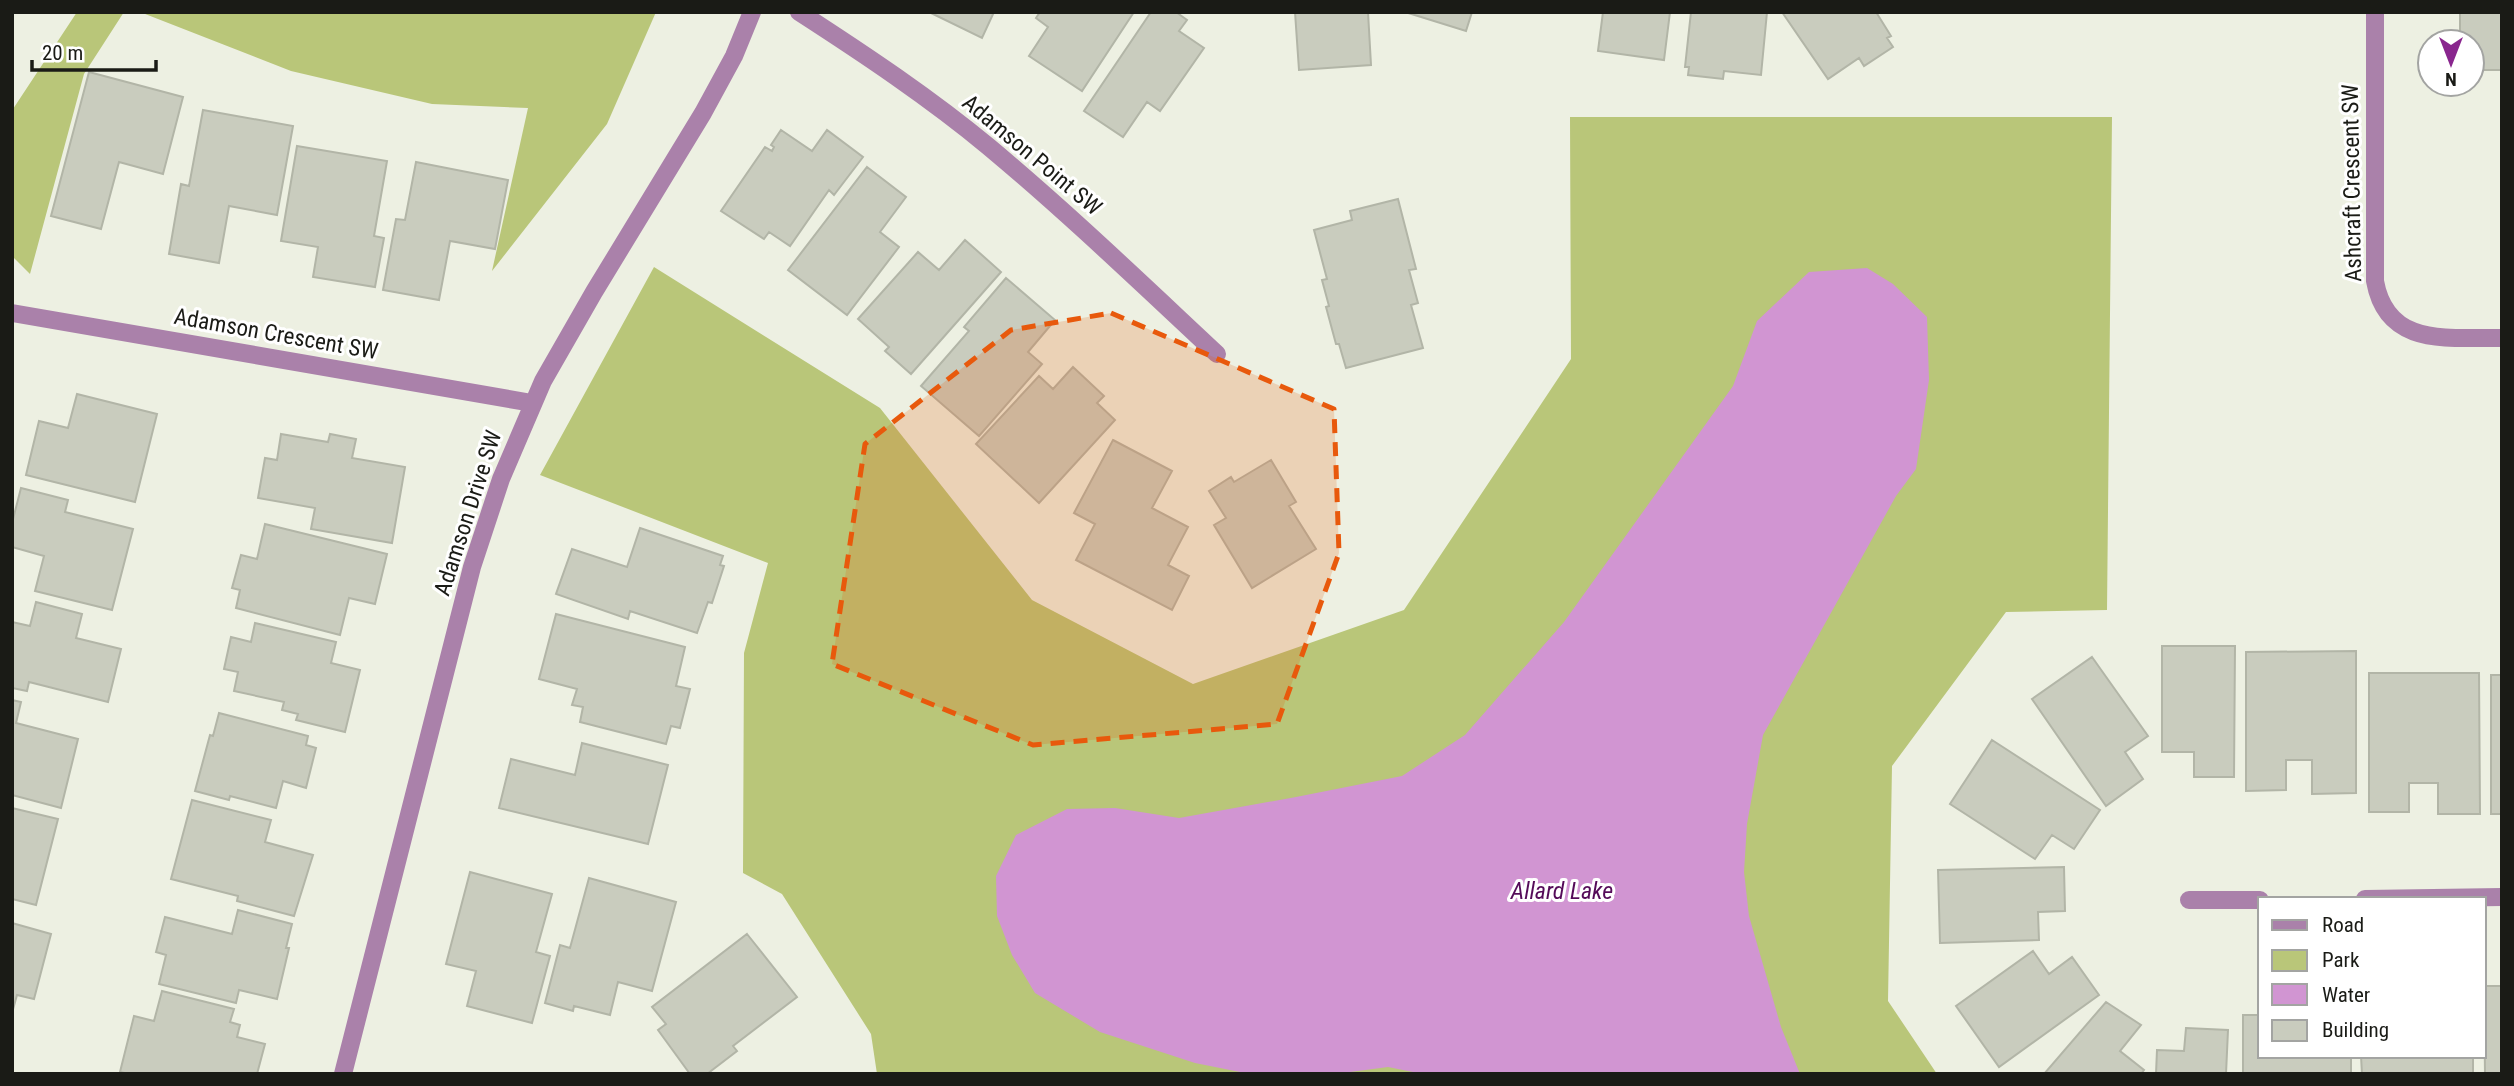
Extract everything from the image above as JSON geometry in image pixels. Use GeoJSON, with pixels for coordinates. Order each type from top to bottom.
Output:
{"type":"FeatureCollection","features":[{"type":"Feature","properties":{"kind":"street","name":"Adamson Drive SW"},"geometry":{"type":"LineString","coordinates":[[343,1074],[472,567],[501,480],[532,403],[594,292],[703,113],[734,56],[751,12]]}},
{"type":"Feature","properties":{"kind":"street","name":"Adamson Point SW"},"geometry":{"type":"LineString","coordinates":[[799,12],[921,95],[988,146],[1048,197],[1217,354]]}},
{"type":"Feature","properties":{"kind":"street","name":"Ashcraft Crescent SW"},"geometry":{"type":"LineString","coordinates":[[2375,12],[2375,281],[2383,308],[2392,320],[2420,334],[2451,338],[2502,338]]}},
{"type":"Feature","properties":{"kind":"street","name":"Adamson Crescent SW"},"geometry":{"type":"LineString","coordinates":[[12,313],[532,403]]}},
{"type":"Feature","properties":{"kind":"street"},"geometry":{"type":"LineString","coordinates":[[2189,901],[2258,900]]}},
{"type":"Feature","properties":{"kind":"highlighted area"},"geometry":{"type":"Polygon","coordinates":[[[1111,313],[1334,409],[1339,553],[1277,724],[1033,745],[832,664],[865,444],[1011,330],[1111,313]]]}},
{"type":"Feature","properties":{"kind":"green space"},"geometry":{"type":"Polygon","coordinates":[[[77,12],[124,12],[84,74],[30,274],[12,256],[13,109],[77,12]]]}},
{"type":"Feature","properties":{"kind":"green space"},"geometry":{"type":"Polygon","coordinates":[[[140,12],[656,12],[607,124],[492,271],[528,108],[432,104],[291,71],[140,12]]]}},
{"type":"Feature","properties":{"kind":"green space"},"geometry":{"type":"Polygon","coordinates":[[[1570,117],[2112,117],[2107,610],[2006,612],[1892,766],[1888,1001],[1937,1074],[877,1074],[871,1034],[782,894],[743,873],[744,653],[768,563],[540,475],[654,267],[880,408],[1032,600],[1193,684],[1404,610],[1571,359],[1570,117]]]}},
{"type":"Feature","properties":{"kind":"water","name":"Allard Lake"},"geometry":{"type":"Polygon","coordinates":[[[1867,268],[1893,284],[1927,317],[1929,380],[1916,469],[1896,496],[1763,735],[1747,824],[1744,872],[1749,916],[1781,1027],[1800,1074],[1423,1074],[1388,1067],[1335,1074],[1250,1074],[1195,1063],[1100,1032],[1035,993],[1012,955],[997,916],[996,876],[1016,835],[1067,809],[1115,808],[1179,818],[1402,776],[1465,735],[1564,622],[1733,386],[1757,321],[1809,272],[1867,268]]]}},
{"type":"Feature","properties":{"kind":"building"},"geometry":{"type":"Polygon","coordinates":[[[929,12],[994,12],[982,38],[929,12]]]}},
{"type":"Feature","properties":{"kind":"building"},"geometry":{"type":"Polygon","coordinates":[[[1040,12],[1134,12],[1082,91],[1029,56],[1048,27],[1036,18],[1040,12]]]}},
{"type":"Feature","properties":{"kind":"building"},"geometry":{"type":"Polygon","coordinates":[[[1151,12],[1176,12],[1187,20],[1179,31],[1204,48],[1160,111],[1147,102],[1123,137],[1084,111],[1151,12]]]}},
{"type":"Feature","properties":{"kind":"building"},"geometry":{"type":"Polygon","coordinates":[[[1295,12],[1368,12],[1371,65],[1299,70],[1295,12]]]}},
{"type":"Feature","properties":{"kind":"building"},"geometry":{"type":"Polygon","coordinates":[[[1405,12],[1472,12],[1466,31],[1405,12]]]}},
{"type":"Feature","properties":{"kind":"building"},"geometry":{"type":"Polygon","coordinates":[[[1603,12],[1670,12],[1664,60],[1598,51],[1603,12]]]}},
{"type":"Feature","properties":{"kind":"building"},"geometry":{"type":"Polygon","coordinates":[[[1691,12],[1767,12],[1761,75],[1724,71],[1723,79],[1688,75],[1689,67],[1685,67],[1691,12]]]}},
{"type":"Feature","properties":{"kind":"building"},"geometry":{"type":"Polygon","coordinates":[[[1782,12],[1876,12],[1891,36],[1887,38],[1893,47],[1864,66],[1859,58],[1828,79],[1782,12]]]}},
{"type":"Feature","properties":{"kind":"building"},"geometry":{"type":"Polygon","coordinates":[[[2460,12],[2502,12],[2502,70],[2486,70],[2486,28],[2460,28],[2460,12]]]}},
{"type":"Feature","properties":{"kind":"building"},"geometry":{"type":"Polygon","coordinates":[[[89,72],[183,97],[163,174],[119,162],[101,229],[51,216],[89,72]]]}},
{"type":"Feature","properties":{"kind":"building"},"geometry":{"type":"Polygon","coordinates":[[[203,110],[293,126],[277,215],[229,206],[219,263],[169,254],[181,184],[189,186],[203,110]]]}},
{"type":"Feature","properties":{"kind":"building"},"geometry":{"type":"Polygon","coordinates":[[[781,130],[812,151],[827,130],[863,157],[834,195],[829,190],[790,246],[769,232],[764,239],[721,211],[765,147],[772,151],[774,147],[771,145],[781,130]]]}},
{"type":"Feature","properties":{"kind":"building"},"geometry":{"type":"Polygon","coordinates":[[[297,146],[387,161],[374,236],[384,238],[375,287],[313,277],[318,247],[281,241],[297,146]]]}},
{"type":"Feature","properties":{"kind":"building"},"geometry":{"type":"Polygon","coordinates":[[[416,162],[508,180],[495,249],[450,241],[439,300],[383,290],[396,219],[405,220],[416,162]]]}},
{"type":"Feature","properties":{"kind":"building"},"geometry":{"type":"Polygon","coordinates":[[[867,167],[906,197],[880,232],[899,247],[847,315],[788,270],[867,167]]]}},
{"type":"Feature","properties":{"kind":"building"},"geometry":{"type":"Polygon","coordinates":[[[1398,199],[1416,269],[1409,270],[1418,303],[1411,305],[1423,348],[1346,368],[1326,307],[1329,306],[1322,280],[1327,279],[1314,230],[1352,220],[1350,211],[1398,199]]]}},
{"type":"Feature","properties":{"kind":"building"},"geometry":{"type":"Polygon","coordinates":[[[965,240],[1001,272],[911,374],[885,351],[889,347],[858,319],[918,252],[939,270],[965,240]]]}},
{"type":"Feature","properties":{"kind":"building"},"geometry":{"type":"Polygon","coordinates":[[[1006,278],[1055,320],[1028,352],[1042,364],[979,436],[921,386],[969,331],[964,327],[1006,278]]]}},
{"type":"Feature","properties":{"kind":"building"},"geometry":{"type":"Polygon","coordinates":[[[1073,367],[1104,396],[1097,403],[1115,420],[1039,503],[976,444],[1039,376],[1053,389],[1073,367]]]}},
{"type":"Feature","properties":{"kind":"building"},"geometry":{"type":"Polygon","coordinates":[[[77,394],[157,414],[135,502],[26,475],[39,421],[68,428],[77,394]]]}},
{"type":"Feature","properties":{"kind":"building"},"geometry":{"type":"Polygon","coordinates":[[[281,434],[328,442],[330,434],[356,439],[352,458],[405,467],[392,543],[311,529],[315,508],[258,498],[265,458],[277,460],[281,434]]]}},
{"type":"Feature","properties":{"kind":"building"},"geometry":{"type":"Polygon","coordinates":[[[1113,440],[1172,471],[1152,508],[1188,527],[1168,565],[1189,576],[1172,610],[1076,560],[1095,524],[1074,513],[1113,440]]]}},
{"type":"Feature","properties":{"kind":"building"},"geometry":{"type":"Polygon","coordinates":[[[1271,460],[1296,502],[1289,506],[1316,549],[1252,588],[1214,525],[1226,518],[1209,491],[1231,477],[1234,482],[1271,460]]]}},
{"type":"Feature","properties":{"kind":"building"},"geometry":{"type":"Polygon","coordinates":[[[21,488],[68,500],[65,512],[133,529],[112,610],[35,591],[44,556],[12,547],[12,523],[21,488]]]}},
{"type":"Feature","properties":{"kind":"building"},"geometry":{"type":"Polygon","coordinates":[[[265,524],[387,554],[375,604],[349,598],[340,635],[236,608],[240,590],[232,588],[241,555],[257,559],[265,524]]]}},
{"type":"Feature","properties":{"kind":"building"},"geometry":{"type":"Polygon","coordinates":[[[640,528],[723,556],[720,565],[724,566],[712,603],[708,602],[697,633],[630,611],[628,619],[556,594],[572,549],[627,567],[640,528]]]}},
{"type":"Feature","properties":{"kind":"building"},"geometry":{"type":"Polygon","coordinates":[[[36,602],[82,614],[76,638],[121,649],[108,702],[29,682],[27,691],[12,688],[12,622],[30,626],[36,602]]]}},
{"type":"Feature","properties":{"kind":"building"},"geometry":{"type":"Polygon","coordinates":[[[556,614],[685,647],[676,686],[690,689],[680,728],[671,726],[666,744],[580,722],[583,707],[572,705],[577,689],[539,679],[556,614]]]}},
{"type":"Feature","properties":{"kind":"building"},"geometry":{"type":"Polygon","coordinates":[[[255,623],[336,642],[331,663],[360,670],[345,732],[296,720],[298,714],[282,710],[284,702],[234,691],[238,672],[224,669],[231,637],[251,642],[255,623]]]}},
{"type":"Feature","properties":{"kind":"building"},"geometry":{"type":"Polygon","coordinates":[[[2162,646],[2235,646],[2234,777],[2194,777],[2194,752],[2162,752],[2162,646]]]}},
{"type":"Feature","properties":{"kind":"building"},"geometry":{"type":"Polygon","coordinates":[[[2356,651],[2356,793],[2312,794],[2312,760],[2286,760],[2286,790],[2246,791],[2246,652],[2356,651]]]}},
{"type":"Feature","properties":{"kind":"building"},"geometry":{"type":"Polygon","coordinates":[[[2092,657],[2148,736],[2125,752],[2143,779],[2106,806],[2032,699],[2092,657]]]}},
{"type":"Feature","properties":{"kind":"building"},"geometry":{"type":"Polygon","coordinates":[[[2369,673],[2479,673],[2480,814],[2438,814],[2438,783],[2409,783],[2409,812],[2369,812],[2369,673]]]}},
{"type":"Feature","properties":{"kind":"building"},"geometry":{"type":"Polygon","coordinates":[[[2491,675],[2502,675],[2502,814],[2491,814],[2491,675]]]}},
{"type":"Feature","properties":{"kind":"building"},"geometry":{"type":"Polygon","coordinates":[[[12,700],[21,702],[16,723],[78,739],[61,808],[12,795],[12,700]]]}},
{"type":"Feature","properties":{"kind":"building"},"geometry":{"type":"Polygon","coordinates":[[[219,713],[308,736],[306,745],[316,748],[306,788],[283,781],[276,808],[230,796],[229,800],[195,791],[210,735],[213,736],[219,713]]]}},
{"type":"Feature","properties":{"kind":"building"},"geometry":{"type":"Polygon","coordinates":[[[1992,740],[2100,810],[2074,849],[2052,835],[2035,859],[1950,804],[1992,740]]]}},
{"type":"Feature","properties":{"kind":"building"},"geometry":{"type":"Polygon","coordinates":[[[582,743],[668,765],[648,844],[499,808],[511,759],[575,775],[582,743]]]}},
{"type":"Feature","properties":{"kind":"building"},"geometry":{"type":"Polygon","coordinates":[[[192,800],[271,820],[265,842],[313,855],[294,916],[237,901],[238,896],[171,879],[192,800]]]}},
{"type":"Feature","properties":{"kind":"building"},"geometry":{"type":"Polygon","coordinates":[[[12,808],[58,819],[36,905],[12,899],[12,808]]]}},
{"type":"Feature","properties":{"kind":"building"},"geometry":{"type":"Polygon","coordinates":[[[2064,867],[2065,911],[2038,912],[2039,940],[1940,943],[1938,870],[2064,867]]]}},
{"type":"Feature","properties":{"kind":"building"},"geometry":{"type":"Polygon","coordinates":[[[470,872],[552,894],[536,952],[550,956],[532,1023],[467,1006],[476,971],[446,964],[470,872]]]}},
{"type":"Feature","properties":{"kind":"building"},"geometry":{"type":"Polygon","coordinates":[[[589,878],[676,902],[652,991],[618,982],[610,1015],[574,1006],[573,1011],[545,1003],[560,945],[570,948],[589,878]]]}},
{"type":"Feature","properties":{"kind":"building"},"geometry":{"type":"Polygon","coordinates":[[[238,910],[292,924],[277,999],[239,990],[236,1003],[159,984],[166,955],[156,952],[165,917],[232,934],[238,910]]]}},
{"type":"Feature","properties":{"kind":"building"},"geometry":{"type":"Polygon","coordinates":[[[12,923],[51,934],[34,999],[17,995],[12,1013],[12,923]]]}},
{"type":"Feature","properties":{"kind":"building"},"geometry":{"type":"Polygon","coordinates":[[[747,934],[797,997],[733,1046],[737,1051],[707,1074],[690,1074],[658,1030],[666,1024],[652,1007],[747,934]]]}},
{"type":"Feature","properties":{"kind":"building"},"geometry":{"type":"Polygon","coordinates":[[[2033,951],[2049,974],[2072,957],[2099,995],[1999,1067],[1956,1006],[2033,951]]]}},
{"type":"Feature","properties":{"kind":"building"},"geometry":{"type":"Polygon","coordinates":[[[2486,986],[2502,986],[2502,1074],[2485,1074],[2486,986]]]}},
{"type":"Feature","properties":{"kind":"building"},"geometry":{"type":"Polygon","coordinates":[[[162,991],[234,1009],[230,1022],[240,1025],[237,1037],[265,1044],[257,1074],[120,1072],[134,1016],[154,1021],[162,991]]]}},
{"type":"Feature","properties":{"kind":"building"},"geometry":{"type":"Polygon","coordinates":[[[2106,1002],[2141,1025],[2120,1051],[2144,1070],[2141,1074],[2044,1074],[2106,1002]]]}},
{"type":"Feature","properties":{"kind":"building"},"geometry":{"type":"Polygon","coordinates":[[[2243,1015],[2258,1015],[2258,1058],[2351,1058],[2351,1074],[2243,1074],[2243,1015]]]}},
{"type":"Feature","properties":{"kind":"building"},"geometry":{"type":"Polygon","coordinates":[[[2186,1028],[2228,1030],[2226,1074],[2156,1074],[2157,1050],[2184,1051],[2186,1028]]]}},
{"type":"Feature","properties":{"kind":"building"},"geometry":{"type":"Polygon","coordinates":[[[2361,1058],[2473,1058],[2473,1074],[2362,1074],[2361,1058]]]}}]}
